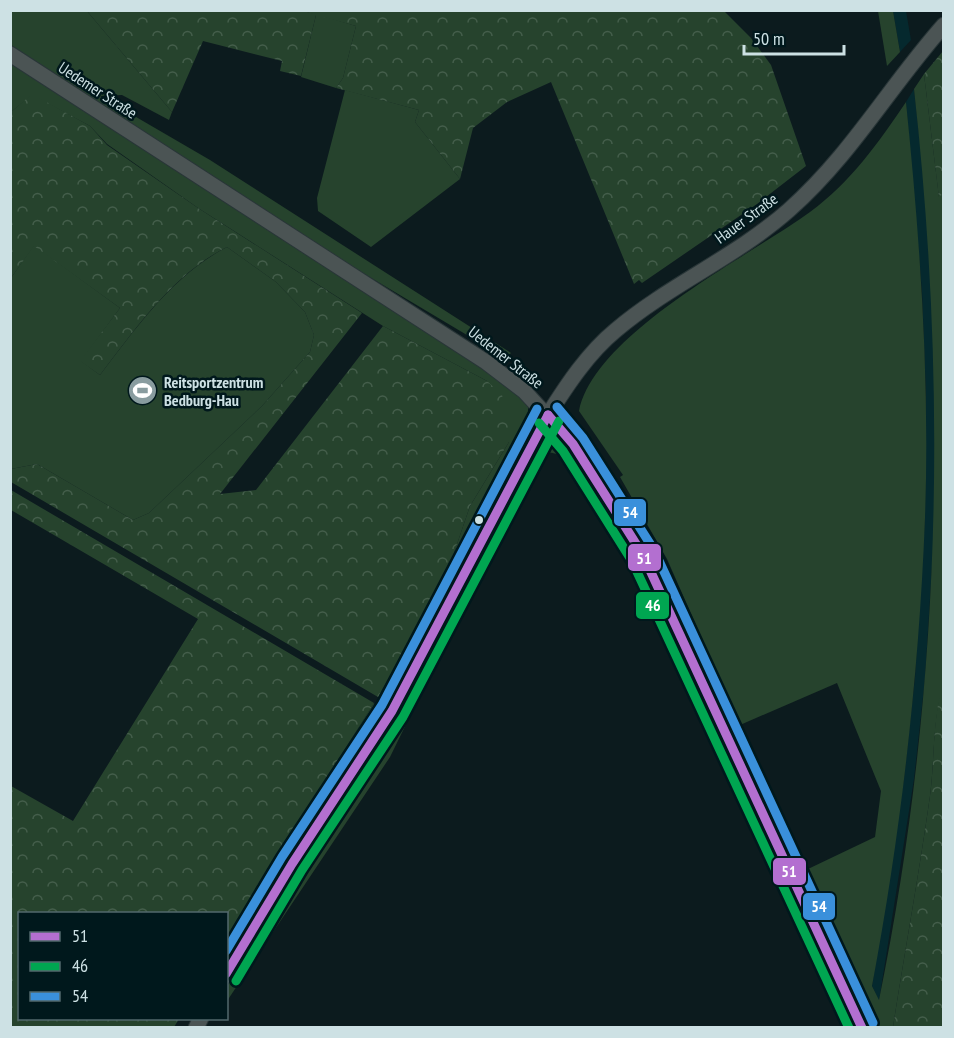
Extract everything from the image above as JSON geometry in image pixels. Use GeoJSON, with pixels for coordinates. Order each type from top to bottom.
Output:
{"type":"FeatureCollection","features":[{"type":"Feature","properties":{"kind":"main road","name":"Hauer Straße"},"geometry":{"type":"LineString","coordinates":[[228,972],[292,864],[392,711],[548,415],[576,374],[615,331],[765,228],[826,175],[944,25]]}},
{"type":"Feature","properties":{"kind":"main road","name":"Uedemer Straße"},"geometry":{"type":"LineString","coordinates":[[10,54],[441,331],[515,384],[548,415],[573,444],[643,555],[862,1028]]}},
{"type":"Feature","properties":{"kind":"shaded area"},"geometry":{"type":"Polygon","coordinates":[[[893,11],[906,11],[911,40],[900,52],[893,11]]]}},
{"type":"Feature","properties":{"kind":"shaded area"},"geometry":{"type":"Polygon","coordinates":[[[914,89],[926,194],[932,292],[936,397],[935,518],[925,679],[914,779],[879,1001],[872,986],[904,778],[915,677],[925,517],[926,396],[922,292],[906,102],[914,89]]]}},
{"type":"Feature","properties":{"kind":"green space"},"geometry":{"type":"Polygon","coordinates":[[[317,10],[724,11],[751,38],[771,65],[806,166],[757,204],[642,283],[639,280],[634,284],[551,82],[507,102],[473,128],[460,179],[415,122],[419,110],[336,88],[343,78],[356,26],[316,15],[301,76],[280,71],[282,61],[203,41],[172,112],[87,11],[303,11],[315,14],[317,10]]]}},
{"type":"Feature","properties":{"kind":"green space"},"geometry":{"type":"Polygon","coordinates":[[[10,11],[87,11],[172,112],[169,120],[122,95],[100,96],[210,160],[511,353],[504,360],[482,344],[331,254],[11,45],[10,11]]]}},
{"type":"Feature","properties":{"kind":"green space"},"geometry":{"type":"Polygon","coordinates":[[[303,11],[317,11],[316,14],[356,26],[343,78],[336,88],[301,77],[316,15],[303,11]]]}},
{"type":"Feature","properties":{"kind":"green space"},"geometry":{"type":"Polygon","coordinates":[[[878,11],[893,11],[900,52],[887,66],[878,11]]]}},
{"type":"Feature","properties":{"kind":"green space"},"geometry":{"type":"Polygon","coordinates":[[[943,51],[944,192],[939,198],[924,74],[943,51]]]}},
{"type":"Feature","properties":{"kind":"green space"},"geometry":{"type":"Polygon","coordinates":[[[11,62],[492,374],[518,394],[528,407],[528,428],[483,511],[467,558],[395,693],[378,697],[444,582],[470,506],[509,442],[487,381],[383,326],[198,208],[107,144],[90,126],[32,95],[11,112],[11,62]]]}},
{"type":"Feature","properties":{"kind":"green space"},"geometry":{"type":"Polygon","coordinates":[[[924,74],[939,197],[944,192],[944,683],[936,725],[926,825],[893,1027],[868,1027],[791,862],[808,869],[875,837],[881,791],[837,683],[740,725],[667,559],[620,477],[623,475],[579,411],[591,382],[613,353],[677,299],[825,201],[863,161],[906,102],[923,310],[926,414],[925,518],[918,635],[907,753],[892,870],[872,986],[879,1000],[900,886],[915,773],[926,659],[932,546],[934,432],[932,318],[925,204],[914,89],[924,74]]]}},
{"type":"Feature","properties":{"kind":"green space"},"geometry":{"type":"Polygon","coordinates":[[[345,90],[419,110],[415,122],[460,179],[371,247],[318,211],[317,198],[345,90]]]}},
{"type":"Feature","properties":{"kind":"green space"},"geometry":{"type":"Polygon","coordinates":[[[32,94],[90,126],[107,145],[198,208],[362,313],[220,494],[256,490],[383,326],[487,381],[502,395],[510,428],[509,442],[470,506],[444,582],[378,697],[11,482],[11,469],[37,464],[133,520],[149,513],[262,406],[310,352],[314,335],[305,312],[276,282],[227,247],[189,272],[173,287],[142,321],[100,375],[80,361],[120,308],[34,246],[11,278],[11,112],[32,94]]]}},
{"type":"Feature","properties":{"kind":"green space","name":"Reitsportzentrum Bedburg-Hau"},"geometry":{"type":"Polygon","coordinates":[[[34,245],[120,308],[81,361],[100,375],[142,321],[173,287],[189,272],[227,247],[276,282],[305,312],[314,335],[310,352],[262,406],[149,513],[133,520],[37,464],[11,469],[11,278],[34,245]]]}},
{"type":"Feature","properties":{"kind":"green space"},"geometry":{"type":"Polygon","coordinates":[[[548,448],[561,450],[557,454],[548,452],[539,460],[493,547],[390,757],[228,1000],[228,985],[243,957],[425,665],[535,457],[548,448]]]}},
{"type":"Feature","properties":{"kind":"green space"},"geometry":{"type":"Polygon","coordinates":[[[11,490],[374,703],[228,934],[228,912],[18,912],[18,1020],[178,1020],[174,1027],[11,1027],[11,786],[73,821],[198,619],[11,510],[11,490]]]}},
{"type":"Feature","properties":{"kind":"green space"},"geometry":{"type":"Polygon","coordinates":[[[943,683],[943,1027],[893,1027],[930,796],[935,725],[943,683]]]}},
{"type":"Feature","properties":{"kind":"green space"},"geometry":{"type":"Polygon","coordinates":[[[374,703],[379,718],[293,848],[228,961],[228,934],[374,703]]]}},
{"type":"Feature","properties":{"kind":"green space"},"geometry":{"type":"Polygon","coordinates":[[[761,851],[776,857],[854,1027],[844,1027],[761,851]]]}},
{"type":"Feature","properties":{"kind":"waterway"},"geometry":{"type":"LineString","coordinates":[[944,199],[944,217]]}},
{"type":"Feature","properties":{"kind":"transit line","name":"54"},"geometry":{"type":"LineString","coordinates":[[557,407],[583,438],[654,550],[873,1023]]}},
{"type":"Feature","properties":{"kind":"transit line","name":"54"},"geometry":{"type":"LineString","coordinates":[[228,948],[282,857],[382,705],[537,409]]}},
{"type":"Feature","properties":{"kind":"transit line","name":"51"},"geometry":{"type":"LineString","coordinates":[[548,415],[573,444],[643,555],[862,1028]]}},
{"type":"Feature","properties":{"kind":"transit line","name":"51"},"geometry":{"type":"LineString","coordinates":[[228,971],[292,864],[392,711],[548,415]]}},
{"type":"Feature","properties":{"kind":"transit line","name":"46"},"geometry":{"type":"LineString","coordinates":[[236,981],[302,870],[403,717],[559,421]]}},
{"type":"Feature","properties":{"kind":"transit line","name":"46"},"geometry":{"type":"LineString","coordinates":[[539,423],[563,451],[632,561],[849,1028]]}},
{"type":"Feature","properties":{"kind":"place","name":"Reitsportzentrum Bedburg-Hau"},"geometry":{"type":"Point","coordinates":[143,391]}}]}
